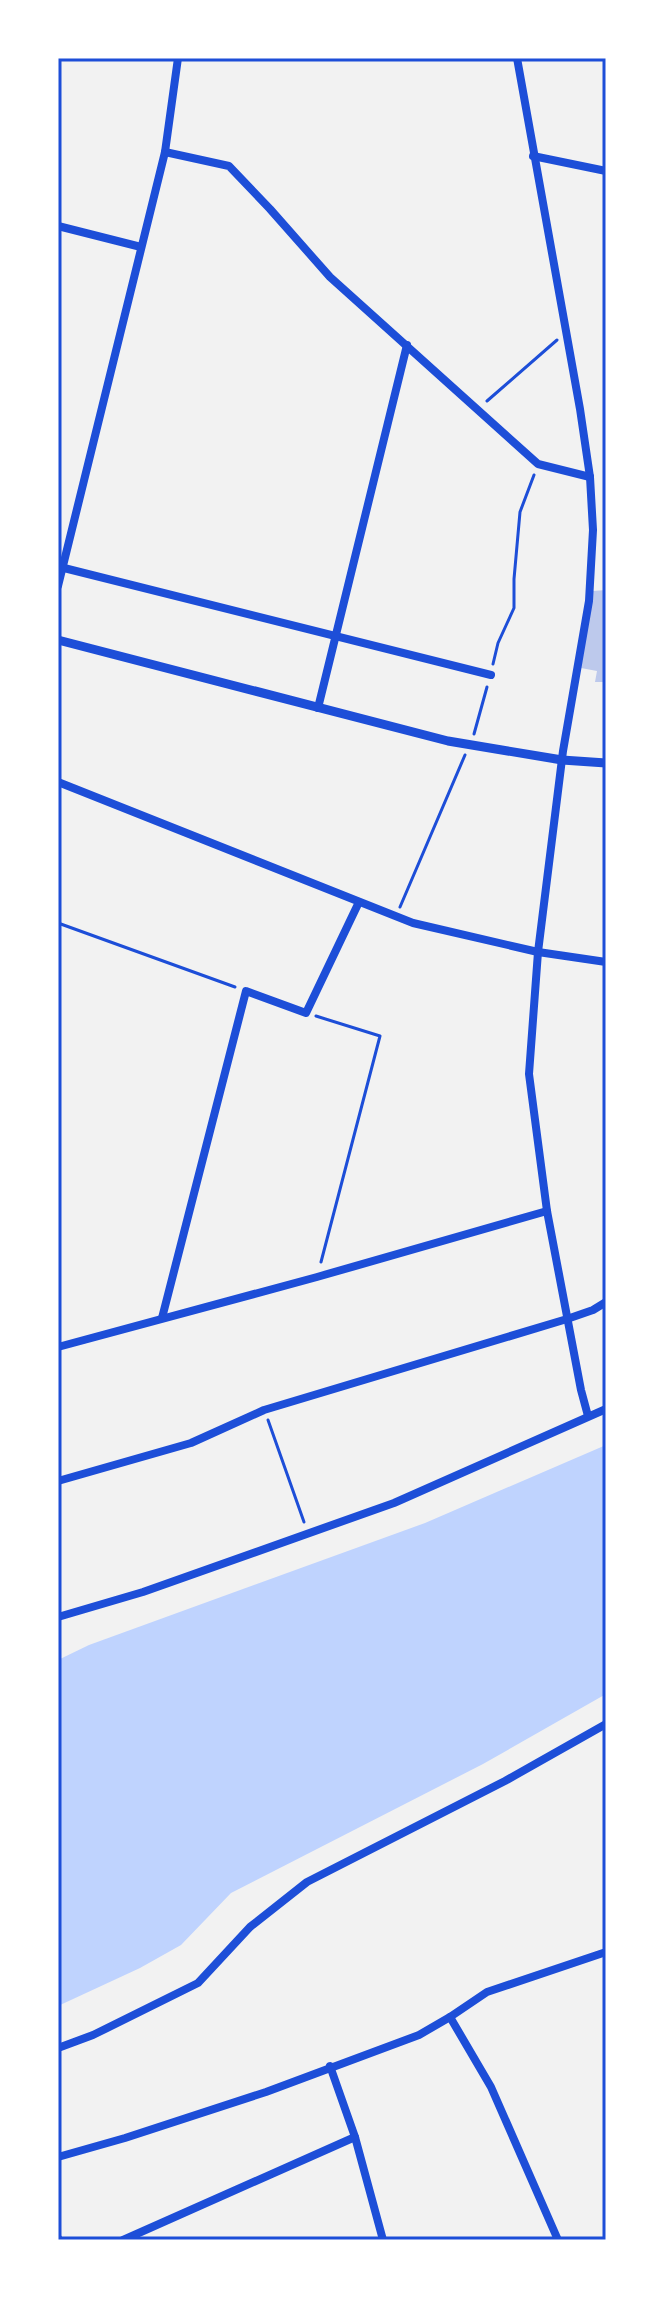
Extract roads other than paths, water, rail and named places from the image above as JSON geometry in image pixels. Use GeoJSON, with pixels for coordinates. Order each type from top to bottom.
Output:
{"type":"FeatureCollection","features":[{"type":"Feature","properties":{"kind":"street"},"geometry":{"type":"LineString","coordinates":[[58,586],[165,152],[178,58]]}},
{"type":"Feature","properties":{"kind":"street"},"geometry":{"type":"LineString","coordinates":[[517,58],[580,409],[590,477],[593,530],[589,601],[562,760],[538,952],[529,1074],[547,1211],[588,1416]]}},
{"type":"Feature","properties":{"kind":"street"},"geometry":{"type":"LineString","coordinates":[[165,152],[229,166],[330,277],[538,464],[590,477]]}},
{"type":"Feature","properties":{"kind":"street"},"geometry":{"type":"LineString","coordinates":[[533,156],[606,171]]}},
{"type":"Feature","properties":{"kind":"street"},"geometry":{"type":"LineString","coordinates":[[58,226],[141,247]]}},
{"type":"Feature","properties":{"kind":"street"},"geometry":{"type":"LineString","coordinates":[[318,708],[407,345]]}},
{"type":"Feature","properties":{"kind":"street"},"geometry":{"type":"LineString","coordinates":[[64,568],[491,675]]}},
{"type":"Feature","properties":{"kind":"street"},"geometry":{"type":"LineString","coordinates":[[58,640],[468,746],[562,760],[606,763]]}},
{"type":"Feature","properties":{"kind":"street"},"geometry":{"type":"LineString","coordinates":[[58,782],[413,923],[538,952],[606,962]]}},
{"type":"Feature","properties":{"kind":"street"},"geometry":{"type":"LineString","coordinates":[[162,1318],[246,991],[306,1013],[359,902]]}},
{"type":"Feature","properties":{"kind":"street"},"geometry":{"type":"LineString","coordinates":[[58,1347],[547,1211]]}},
{"type":"Feature","properties":{"kind":"street"},"geometry":{"type":"LineString","coordinates":[[58,1481],[191,1443],[264,1410],[567,1319],[606,1302]]}},
{"type":"Feature","properties":{"kind":"street"},"geometry":{"type":"LineString","coordinates":[[58,1617],[143,1592],[394,1503],[606,1409]]}},
{"type":"Feature","properties":{"kind":"street"},"geometry":{"type":"LineString","coordinates":[[58,2048],[93,2035],[198,1983],[250,1927],[307,1882],[505,1781],[606,1724]]}},
{"type":"Feature","properties":{"kind":"street"},"geometry":{"type":"LineString","coordinates":[[58,2157],[251,2096],[419,2035],[487,1992],[606,1952]]}},
{"type":"Feature","properties":{"kind":"street"},"geometry":{"type":"LineString","coordinates":[[450,2017],[491,2087],[558,2240]]}},
{"type":"Feature","properties":{"kind":"street"},"geometry":{"type":"LineString","coordinates":[[330,2066],[355,2137],[383,2240]]}},
{"type":"Feature","properties":{"kind":"street"},"geometry":{"type":"LineString","coordinates":[[123,2240],[355,2137]]}},
{"type":"Feature","properties":{"kind":"water"},"geometry":{"type":"Polygon","coordinates":[[[606,1445],[606,1694],[483,1764],[231,1893],[181,1945],[58,2006],[58,1660],[89,1645],[425,1523],[606,1445]]]}}]}
